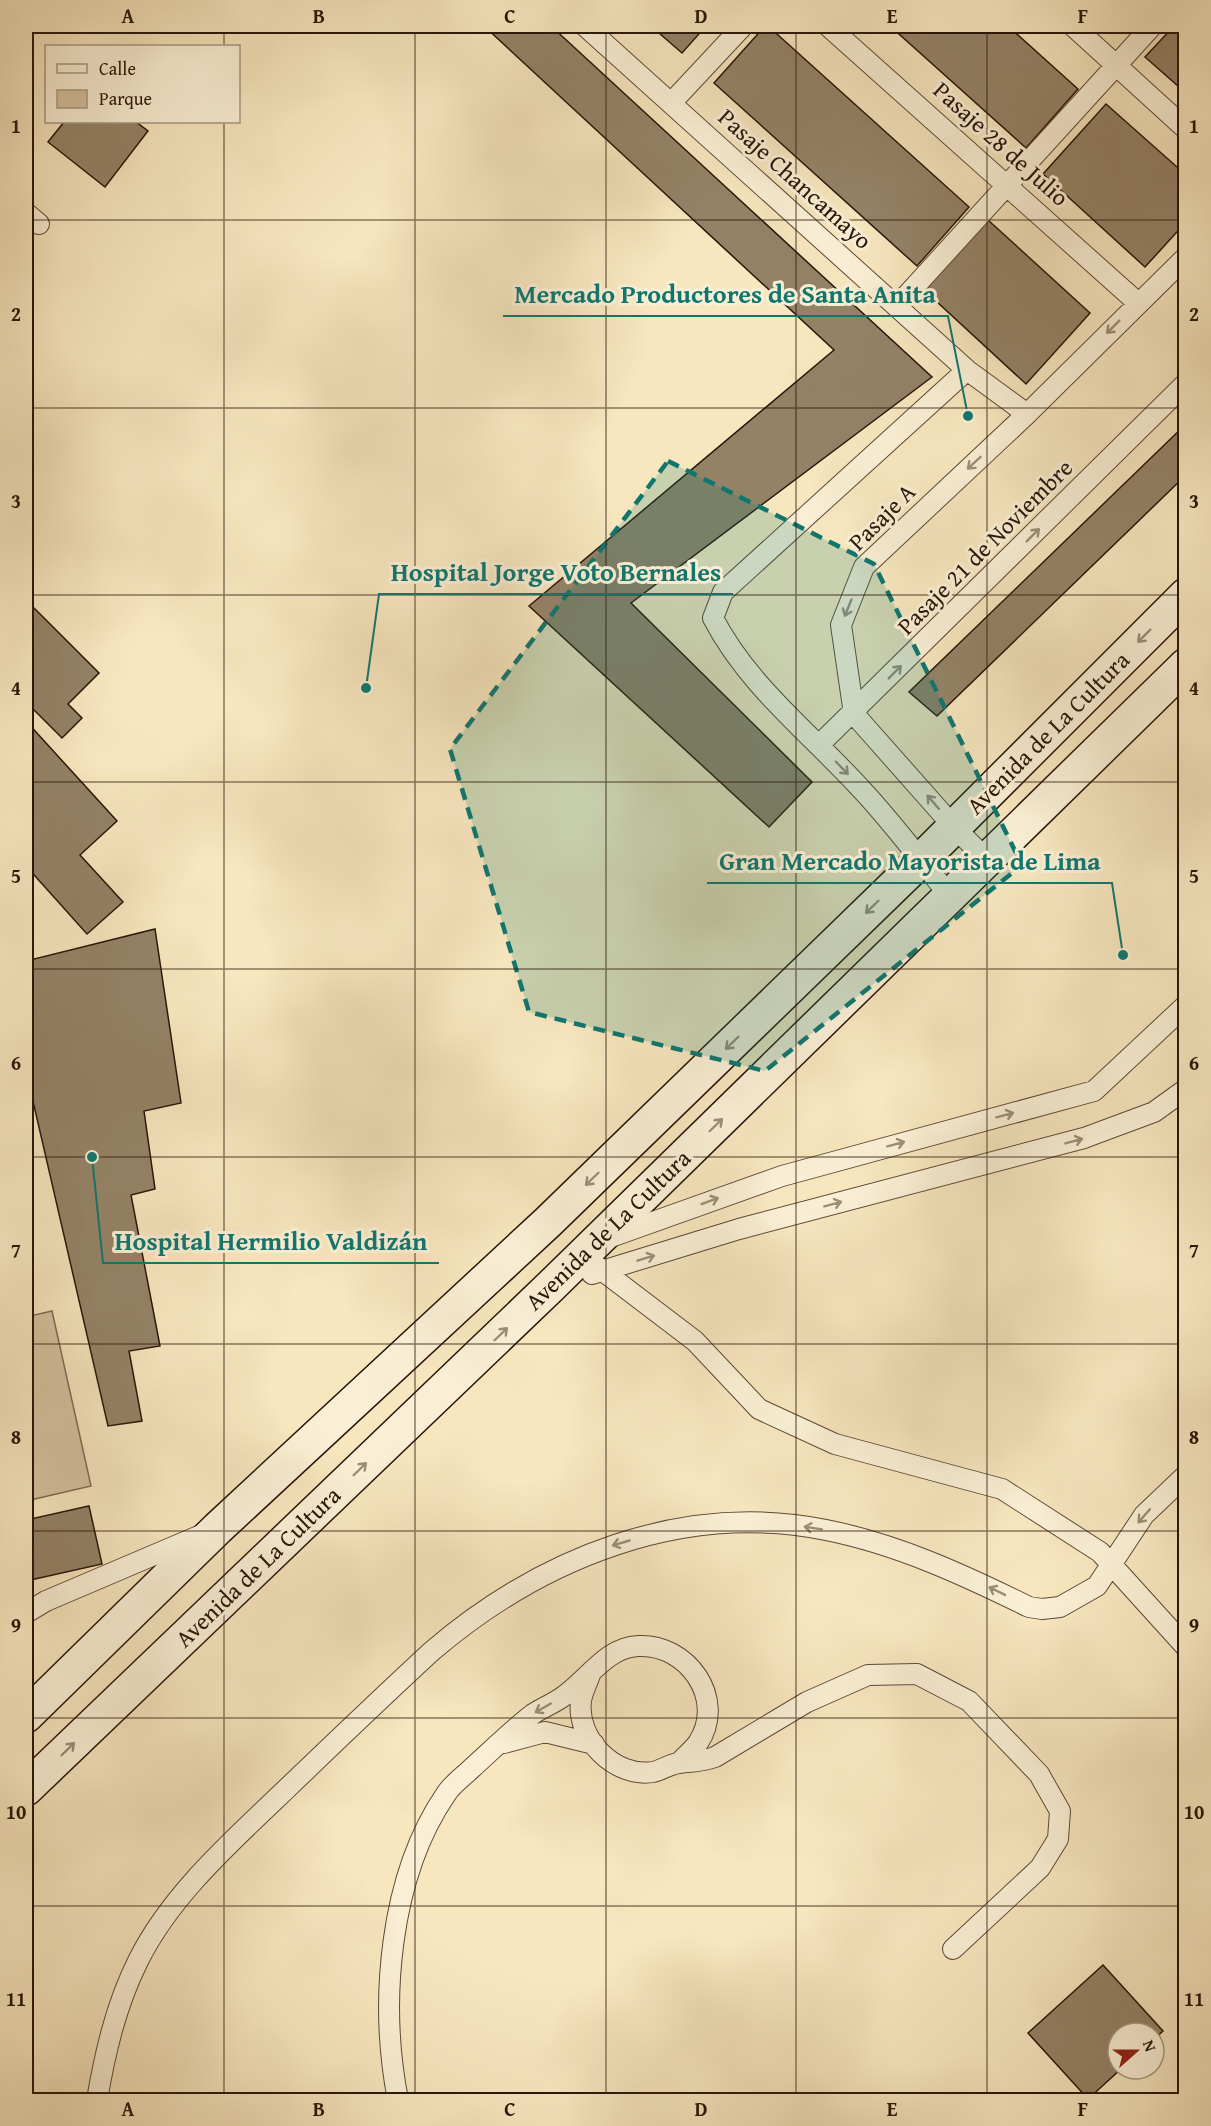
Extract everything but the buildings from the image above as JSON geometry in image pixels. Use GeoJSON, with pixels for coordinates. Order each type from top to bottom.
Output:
{"type":"FeatureCollection","features":[{"type":"Feature","properties":{"kind":"main road","name":"Avenida de La Cultura"},"geometry":{"type":"LineString","coordinates":[[26,1716],[218,1528],[548,1222],[921,860],[1185,595]]}},
{"type":"Feature","properties":{"kind":"main road","name":"Avenida de La Cultura"},"geometry":{"type":"LineString","coordinates":[[26,1789],[550,1287],[593,1256],[950,896],[1185,665]]}},
{"type":"Feature","properties":{"kind":"main road"},"geometry":{"type":"LineString","coordinates":[[548,1222],[593,1256]]}},
{"type":"Feature","properties":{"kind":"lane","name":"Pasaje Chancamayo"},"geometry":{"type":"LineString","coordinates":[[585,26],[967,370],[1027,414]]}},
{"type":"Feature","properties":{"kind":"lane"},"geometry":{"type":"LineString","coordinates":[[672,102],[743,26]]}},
{"type":"Feature","properties":{"kind":"lane","name":"Pasaje 28 de Julio"},"geometry":{"type":"LineString","coordinates":[[828,26],[1008,184],[1138,303]]}},
{"type":"Feature","properties":{"kind":"lane"},"geometry":{"type":"LineString","coordinates":[[1073,26],[1185,129]]}},
{"type":"Feature","properties":{"kind":"lane"},"geometry":{"type":"LineString","coordinates":[[897,306],[1152,26]]}},
{"type":"Feature","properties":{"kind":"lane","name":"Pasaje A"},"geometry":{"type":"LineString","coordinates":[[854,714],[841,626],[864,567],[1027,414],[1185,257]]}},
{"type":"Feature","properties":{"kind":"lane"},"geometry":{"type":"LineString","coordinates":[[950,896],[864,792],[768,695],[729,649],[713,618],[723,592],[967,370]]}},
{"type":"Feature","properties":{"kind":"lane","name":"Pasaje 21 de Noviembre"},"geometry":{"type":"LineString","coordinates":[[819,745],[854,714],[1185,383]]}},
{"type":"Feature","properties":{"kind":"lane"},"geometry":{"type":"LineString","coordinates":[[854,714],[954,827],[987,860]]}},
{"type":"Feature","properties":{"kind":"lane"},"geometry":{"type":"LineString","coordinates":[[593,1256],[782,1176],[1094,1091],[1185,1005]]}},
{"type":"Feature","properties":{"kind":"lane"},"geometry":{"type":"LineString","coordinates":[[593,1256],[739,1229],[1084,1138],[1154,1112],[1185,1089]]}},
{"type":"Feature","properties":{"kind":"lane"},"geometry":{"type":"LineString","coordinates":[[593,1256],[695,1341],[759,1409],[835,1444],[1002,1489],[1100,1552],[1185,1647]]}},
{"type":"Feature","properties":{"kind":"lane"},"geometry":{"type":"LineString","coordinates":[[97,2100],[111,2031],[138,1960],[159,1926],[186,1892],[222,1850],[432,1650],[467,1621],[552,1569],[596,1550],[657,1534],[724,1523],[756,1522],[826,1530],[893,1548],[985,1585],[1029,1607],[1042,1609],[1060,1607],[1098,1586],[1113,1566],[1127,1536],[1143,1515],[1185,1475]]}},
{"type":"Feature","properties":{"kind":"lane"},"geometry":{"type":"LineString","coordinates":[[26,1613],[46,1601],[218,1528]]}},
{"type":"Feature","properties":{"kind":"lane"},"geometry":{"type":"LineString","coordinates":[[398,2100],[390,2063],[390,1968],[409,1865],[447,1792],[534,1713],[562,1697],[590,1675],[610,1654],[637,1645],[664,1648],[689,1663],[704,1687],[708,1716],[698,1742],[679,1763]]}},
{"type":"Feature","properties":{"kind":"lane"},"geometry":{"type":"LineString","coordinates":[[590,1675],[581,1702],[585,1730],[600,1754],[624,1769],[652,1772],[679,1763],[699,1763],[715,1757],[807,1702],[868,1675],[917,1674],[969,1701],[1039,1774],[1060,1811],[1058,1839],[1040,1868],[953,1949]]}},
{"type":"Feature","properties":{"kind":"lane"},"geometry":{"type":"LineString","coordinates":[[498,1744],[545,1732],[594,1744]]}},
{"type":"Feature","properties":{"kind":"highlighted area"},"geometry":{"type":"Polygon","coordinates":[[[668,461],[874,564],[1022,865],[765,1071],[529,1012],[450,749],[668,461]]]}},
{"type":"Feature","properties":{"kind":"green space"},"geometry":{"type":"Polygon","coordinates":[[[52,1311],[91,1486],[26,1501],[26,1317],[52,1311]]]}},
{"type":"Feature","properties":{"kind":"place","name":"Mercado Productores de Santa Anita"},"geometry":{"type":"Point","coordinates":[968,416]}},
{"type":"Feature","properties":{"kind":"place","name":"Hospital Jorge Voto Bernales"},"geometry":{"type":"Point","coordinates":[366,688]}},
{"type":"Feature","properties":{"kind":"place","name":"Gran Mercado Mayorista de Lima"},"geometry":{"type":"Point","coordinates":[1123,955]}},
{"type":"Feature","properties":{"kind":"place","name":"Hospital Hermilio Valdizán"},"geometry":{"type":"Point","coordinates":[92,1157]}}]}
